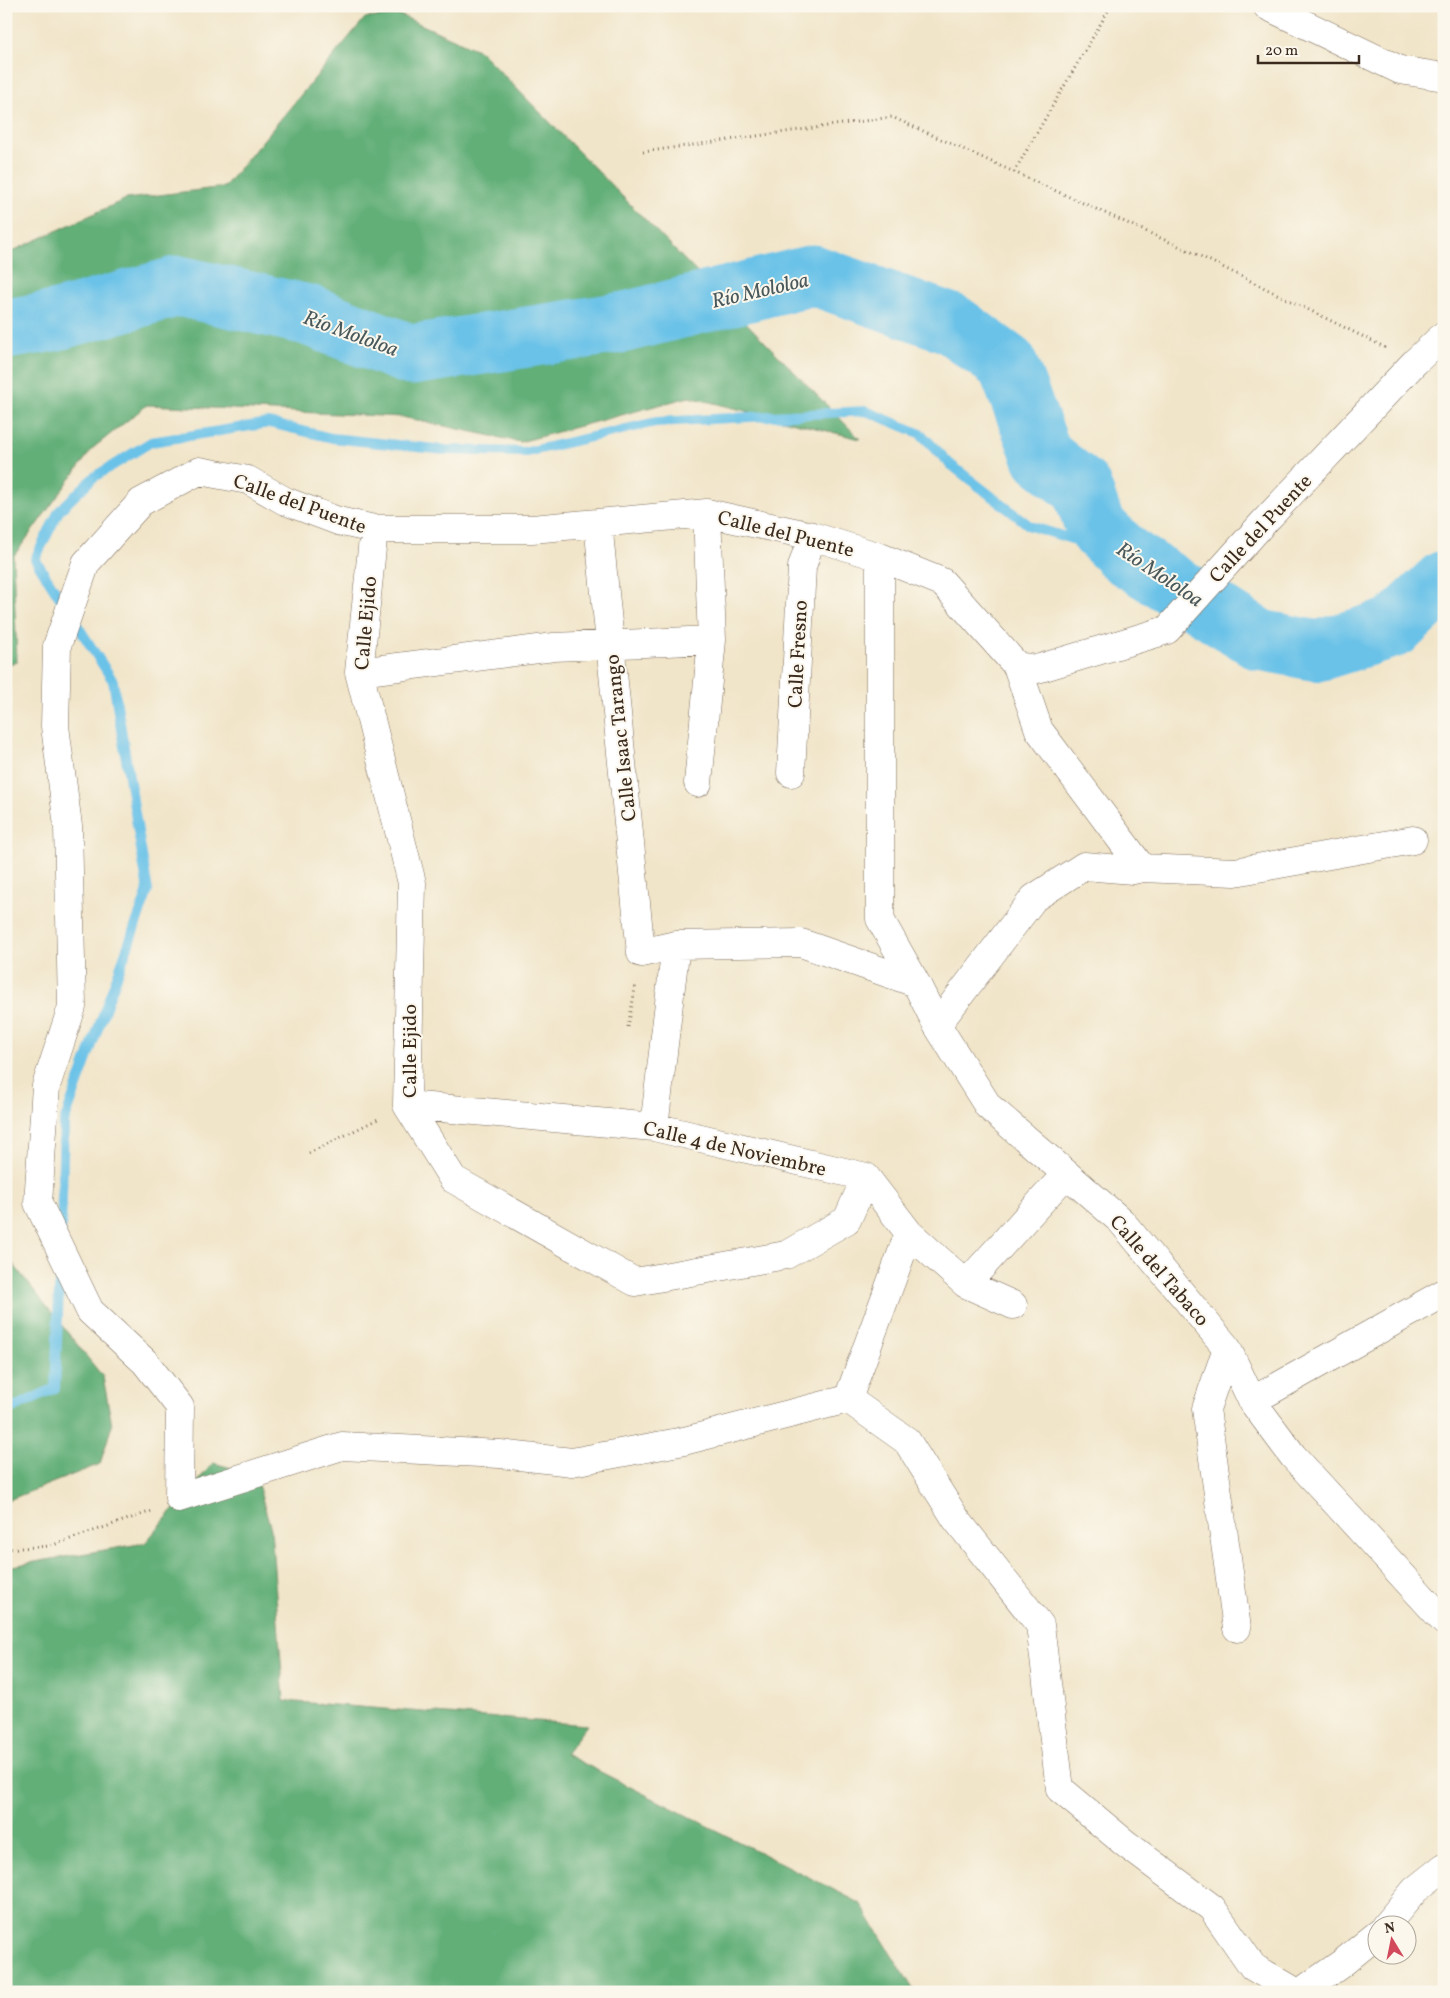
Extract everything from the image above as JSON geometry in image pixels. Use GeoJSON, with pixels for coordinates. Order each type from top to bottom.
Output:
{"type":"FeatureCollection","features":[{"type":"Feature","properties":{"kind":"street"},"geometry":{"type":"LineString","coordinates":[[1267,6],[1400,70],[1444,77]]}},
{"type":"Feature","properties":{"kind":"street","name":"Calle del Puente"},"geometry":{"type":"LineString","coordinates":[[179,1498],[180,1407],[145,1362],[90,1311],[38,1203],[46,1086],[72,1007],[68,826],[55,726],[58,646],[86,563],[141,502],[199,471],[248,480],[285,501],[338,521],[374,529],[532,529],[707,513],[812,536],[880,557],[942,582],[1017,666],[1037,669],[1167,630],[1263,523],[1415,362],[1444,335]]}},
{"type":"Feature","properties":{"kind":"street"},"geometry":{"type":"LineString","coordinates":[[698,784],[712,640],[707,513]]}},
{"type":"Feature","properties":{"kind":"street","name":"Calle Isaac Tarango"},"geometry":{"type":"LineString","coordinates":[[598,523],[641,953]]}},
{"type":"Feature","properties":{"kind":"street","name":"Calle Ejido"},"geometry":{"type":"LineString","coordinates":[[374,529],[359,672],[412,883],[407,1105],[454,1179],[635,1282],[786,1255],[847,1220],[866,1178]]}},
{"type":"Feature","properties":{"kind":"street","name":"Calle Fresno"},"geometry":{"type":"LineString","coordinates":[[791,773],[802,566],[812,536]]}},
{"type":"Feature","properties":{"kind":"street","name":"Calle del Tabaco"},"geometry":{"type":"LineString","coordinates":[[880,557],[880,919],[916,982],[937,1025],[988,1106],[1121,1221],[1227,1348],[1252,1401],[1293,1456],[1444,1621]]}},
{"type":"Feature","properties":{"kind":"street"},"geometry":{"type":"LineString","coordinates":[[359,672],[554,647],[712,640]]}},
{"type":"Feature","properties":{"kind":"street"},"geometry":{"type":"LineString","coordinates":[[1017,666],[1039,730],[1142,868]]}},
{"type":"Feature","properties":{"kind":"street"},"geometry":{"type":"LineString","coordinates":[[937,1025],[1034,898],[1084,866],[1132,870],[1142,868],[1235,872],[1413,840]]}},
{"type":"Feature","properties":{"kind":"street"},"geometry":{"type":"LineString","coordinates":[[641,953],[676,945],[800,943],[916,982]]}},
{"type":"Feature","properties":{"kind":"street"},"geometry":{"type":"LineString","coordinates":[[654,1127],[676,945]]}},
{"type":"Feature","properties":{"kind":"street","name":"Calle 4 de Noviembre"},"geometry":{"type":"LineString","coordinates":[[407,1105],[654,1127],[866,1178]]}},
{"type":"Feature","properties":{"kind":"street"},"geometry":{"type":"LineString","coordinates":[[966,1284],[1066,1174]]}},
{"type":"Feature","properties":{"kind":"street"},"geometry":{"type":"LineString","coordinates":[[866,1178],[909,1233],[966,1284],[1013,1305]]}},
{"type":"Feature","properties":{"kind":"street"},"geometry":{"type":"LineString","coordinates":[[848,1399],[909,1233]]}},
{"type":"Feature","properties":{"kind":"street"},"geometry":{"type":"LineString","coordinates":[[1252,1401],[1444,1292]]}},
{"type":"Feature","properties":{"kind":"street"},"geometry":{"type":"LineString","coordinates":[[1227,1348],[1206,1410],[1237,1628]]}},
{"type":"Feature","properties":{"kind":"street"},"geometry":{"type":"LineString","coordinates":[[179,1498],[342,1446],[500,1454],[572,1462],[684,1441],[848,1399],[906,1440],[956,1519],[1040,1625],[1060,1789],[1126,1844],[1212,1908],[1253,1967],[1296,1992]]}},
{"type":"Feature","properties":{"kind":"street"},"geometry":{"type":"LineString","coordinates":[[1393,1916],[1415,1890],[1444,1867]]}},
{"type":"Feature","properties":{"kind":"street"},"geometry":{"type":"LineString","coordinates":[[1300,1992],[1341,1964],[1368,1942]]}},
{"type":"Feature","properties":{"kind":"path"},"geometry":{"type":"LineString","coordinates":[[1014,172],[1111,6]]}},
{"type":"Feature","properties":{"kind":"path"},"geometry":{"type":"LineString","coordinates":[[643,152],[892,117],[1196,254],[1415,362]]}},
{"type":"Feature","properties":{"kind":"path"},"geometry":{"type":"LineString","coordinates":[[628,1027],[641,953]]}},
{"type":"Feature","properties":{"kind":"path"},"geometry":{"type":"LineString","coordinates":[[309,1153],[407,1105]]}},
{"type":"Feature","properties":{"kind":"path"},"geometry":{"type":"LineString","coordinates":[[6,1549],[50,1546],[153,1510],[179,1498]]}},
{"type":"Feature","properties":{"kind":"green space"},"geometry":{"type":"Polygon","coordinates":[[[400,15],[480,51],[860,439],[689,397],[520,442],[402,417],[147,405],[93,448],[13,557],[17,662],[6,665],[6,254],[126,199],[224,187],[365,18],[400,15]]]}},
{"type":"Feature","properties":{"kind":"green space"},"geometry":{"type":"Polygon","coordinates":[[[6,1238],[13,1264],[103,1377],[112,1425],[100,1464],[6,1501],[6,1238]]]}},
{"type":"Feature","properties":{"kind":"green space"},"geometry":{"type":"Polygon","coordinates":[[[213,1463],[255,1474],[271,1529],[284,1701],[587,1725],[565,1754],[860,1903],[915,1992],[6,1992],[6,1567],[145,1543],[213,1463]]]}},
{"type":"Feature","properties":{"kind":"waterway","name":"Río Mololoa"},"geometry":{"type":"LineString","coordinates":[[6,329],[54,321],[179,286],[308,315],[411,355],[625,322],[813,275],[952,324],[1007,364],[1043,457],[1081,487],[1095,526],[1126,556],[1260,640],[1318,651],[1395,627],[1444,581]]}},
{"type":"Feature","properties":{"kind":"waterway"},"geometry":{"type":"LineString","coordinates":[[61,1233],[64,1122],[148,891],[113,681],[35,559],[59,511],[94,477],[151,442],[269,423],[332,438],[445,450],[527,452],[656,422],[866,411],[921,434],[950,464],[1030,526],[1126,556]]}},
{"type":"Feature","properties":{"kind":"waterway"},"geometry":{"type":"LineString","coordinates":[[6,1411],[55,1388],[60,1265]]}}]}
